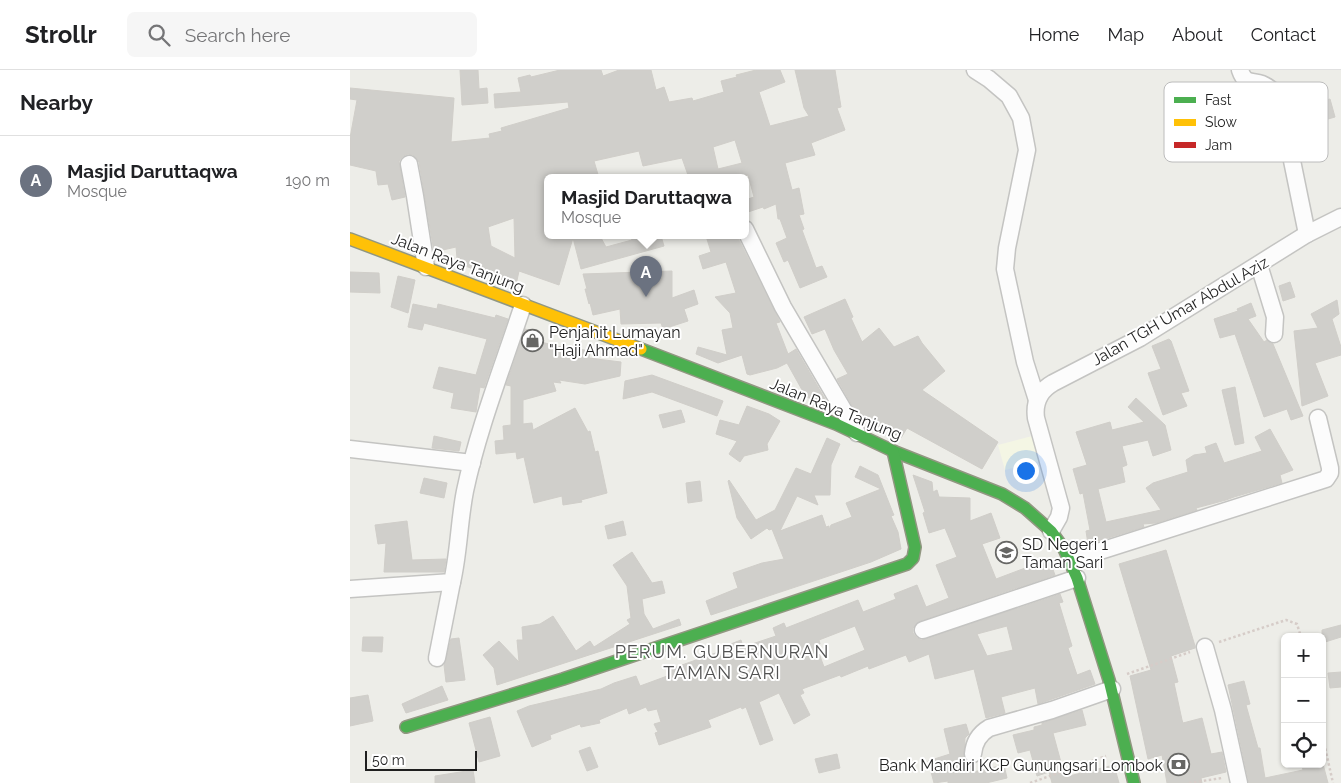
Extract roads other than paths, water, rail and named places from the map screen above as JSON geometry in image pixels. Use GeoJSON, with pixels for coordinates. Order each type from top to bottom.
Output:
{"type":"FeatureCollection","features":[{"type":"Feature","properties":{"kind":"main road","name":"Jalan Raya Tanjung"},"geometry":{"type":"LineString","coordinates":[[350,239],[857,433],[893,451],[1002,494],[1025,508],[1051,531],[1064,549],[1077,578],[1112,689],[1134,783]]}},
{"type":"Feature","properties":{"kind":"main road"},"geometry":{"type":"LineString","coordinates":[[406,727],[563,680],[907,564],[913,558],[915,547],[893,451]]}},
{"type":"Feature","properties":{"kind":"street"},"geometry":{"type":"LineString","coordinates":[[975,70],[1009,96],[1021,118],[1026,150],[1007,248],[1005,269],[1025,362],[1037,400],[1036,418],[1061,508],[1059,517],[1051,531]]}},
{"type":"Feature","properties":{"kind":"street"},"geometry":{"type":"LineString","coordinates":[[1240,70],[1242,76],[1249,82]]}},
{"type":"Feature","properties":{"kind":"street"},"geometry":{"type":"LineString","coordinates":[[1292,162],[1307,234]]}},
{"type":"Feature","properties":{"kind":"street"},"geometry":{"type":"LineString","coordinates":[[408,164],[416,196],[426,267]]}},
{"type":"Feature","properties":{"kind":"street","name":"Jalan TGH Umar Abdul Aziz"},"geometry":{"type":"LineString","coordinates":[[1037,400],[1049,385],[1140,338],[1307,234],[1341,217]]}},
{"type":"Feature","properties":{"kind":"street"},"geometry":{"type":"LineString","coordinates":[[749,237],[783,307],[857,433]]}},
{"type":"Feature","properties":{"kind":"street"},"geometry":{"type":"LineString","coordinates":[[1258,265],[1275,317],[1274,334]]}},
{"type":"Feature","properties":{"kind":"street"},"geometry":{"type":"LineString","coordinates":[[437,658],[457,563],[465,493],[472,464],[523,305]]}},
{"type":"Feature","properties":{"kind":"street"},"geometry":{"type":"LineString","coordinates":[[1069,561],[1326,479],[1330,470],[1318,418]]}},
{"type":"Feature","properties":{"kind":"street"},"geometry":{"type":"LineString","coordinates":[[350,449],[472,464]]}},
{"type":"Feature","properties":{"kind":"street"},"geometry":{"type":"LineString","coordinates":[[923,630],[1077,578]]}},
{"type":"Feature","properties":{"kind":"street"},"geometry":{"type":"LineString","coordinates":[[350,589],[452,582]]}},
{"type":"Feature","properties":{"kind":"street"},"geometry":{"type":"LineString","coordinates":[[1205,647],[1223,710],[1239,779]]}},
{"type":"Feature","properties":{"kind":"street"},"geometry":{"type":"LineString","coordinates":[[973,754],[976,741],[989,728],[1052,710],[1112,689]]}},
{"type":"Feature","properties":{"kind":"place","name":"Masjid Daruttaqwa"},"geometry":{"type":"Point","coordinates":[646,297]}},
{"type":"Feature","properties":{"kind":"place","name":"Penjahit Lumayan \"Haji Ahmad\""},"geometry":{"type":"Point","coordinates":[533,341]}},
{"type":"Feature","properties":{"kind":"place","name":"SD Negeri 1 Taman Sari"},"geometry":{"type":"Point","coordinates":[1006,553]}},
{"type":"Feature","properties":{"kind":"place","name":"Bank Mandiri KCP Gunungsari Lombok"},"geometry":{"type":"Point","coordinates":[1179,765]}},
{"type":"Feature","properties":{"kind":"district","name":"PERUM. GUBERNURAN TAMAN SARI"},"geometry":{"type":"Point","coordinates":[722,661]}}]}
